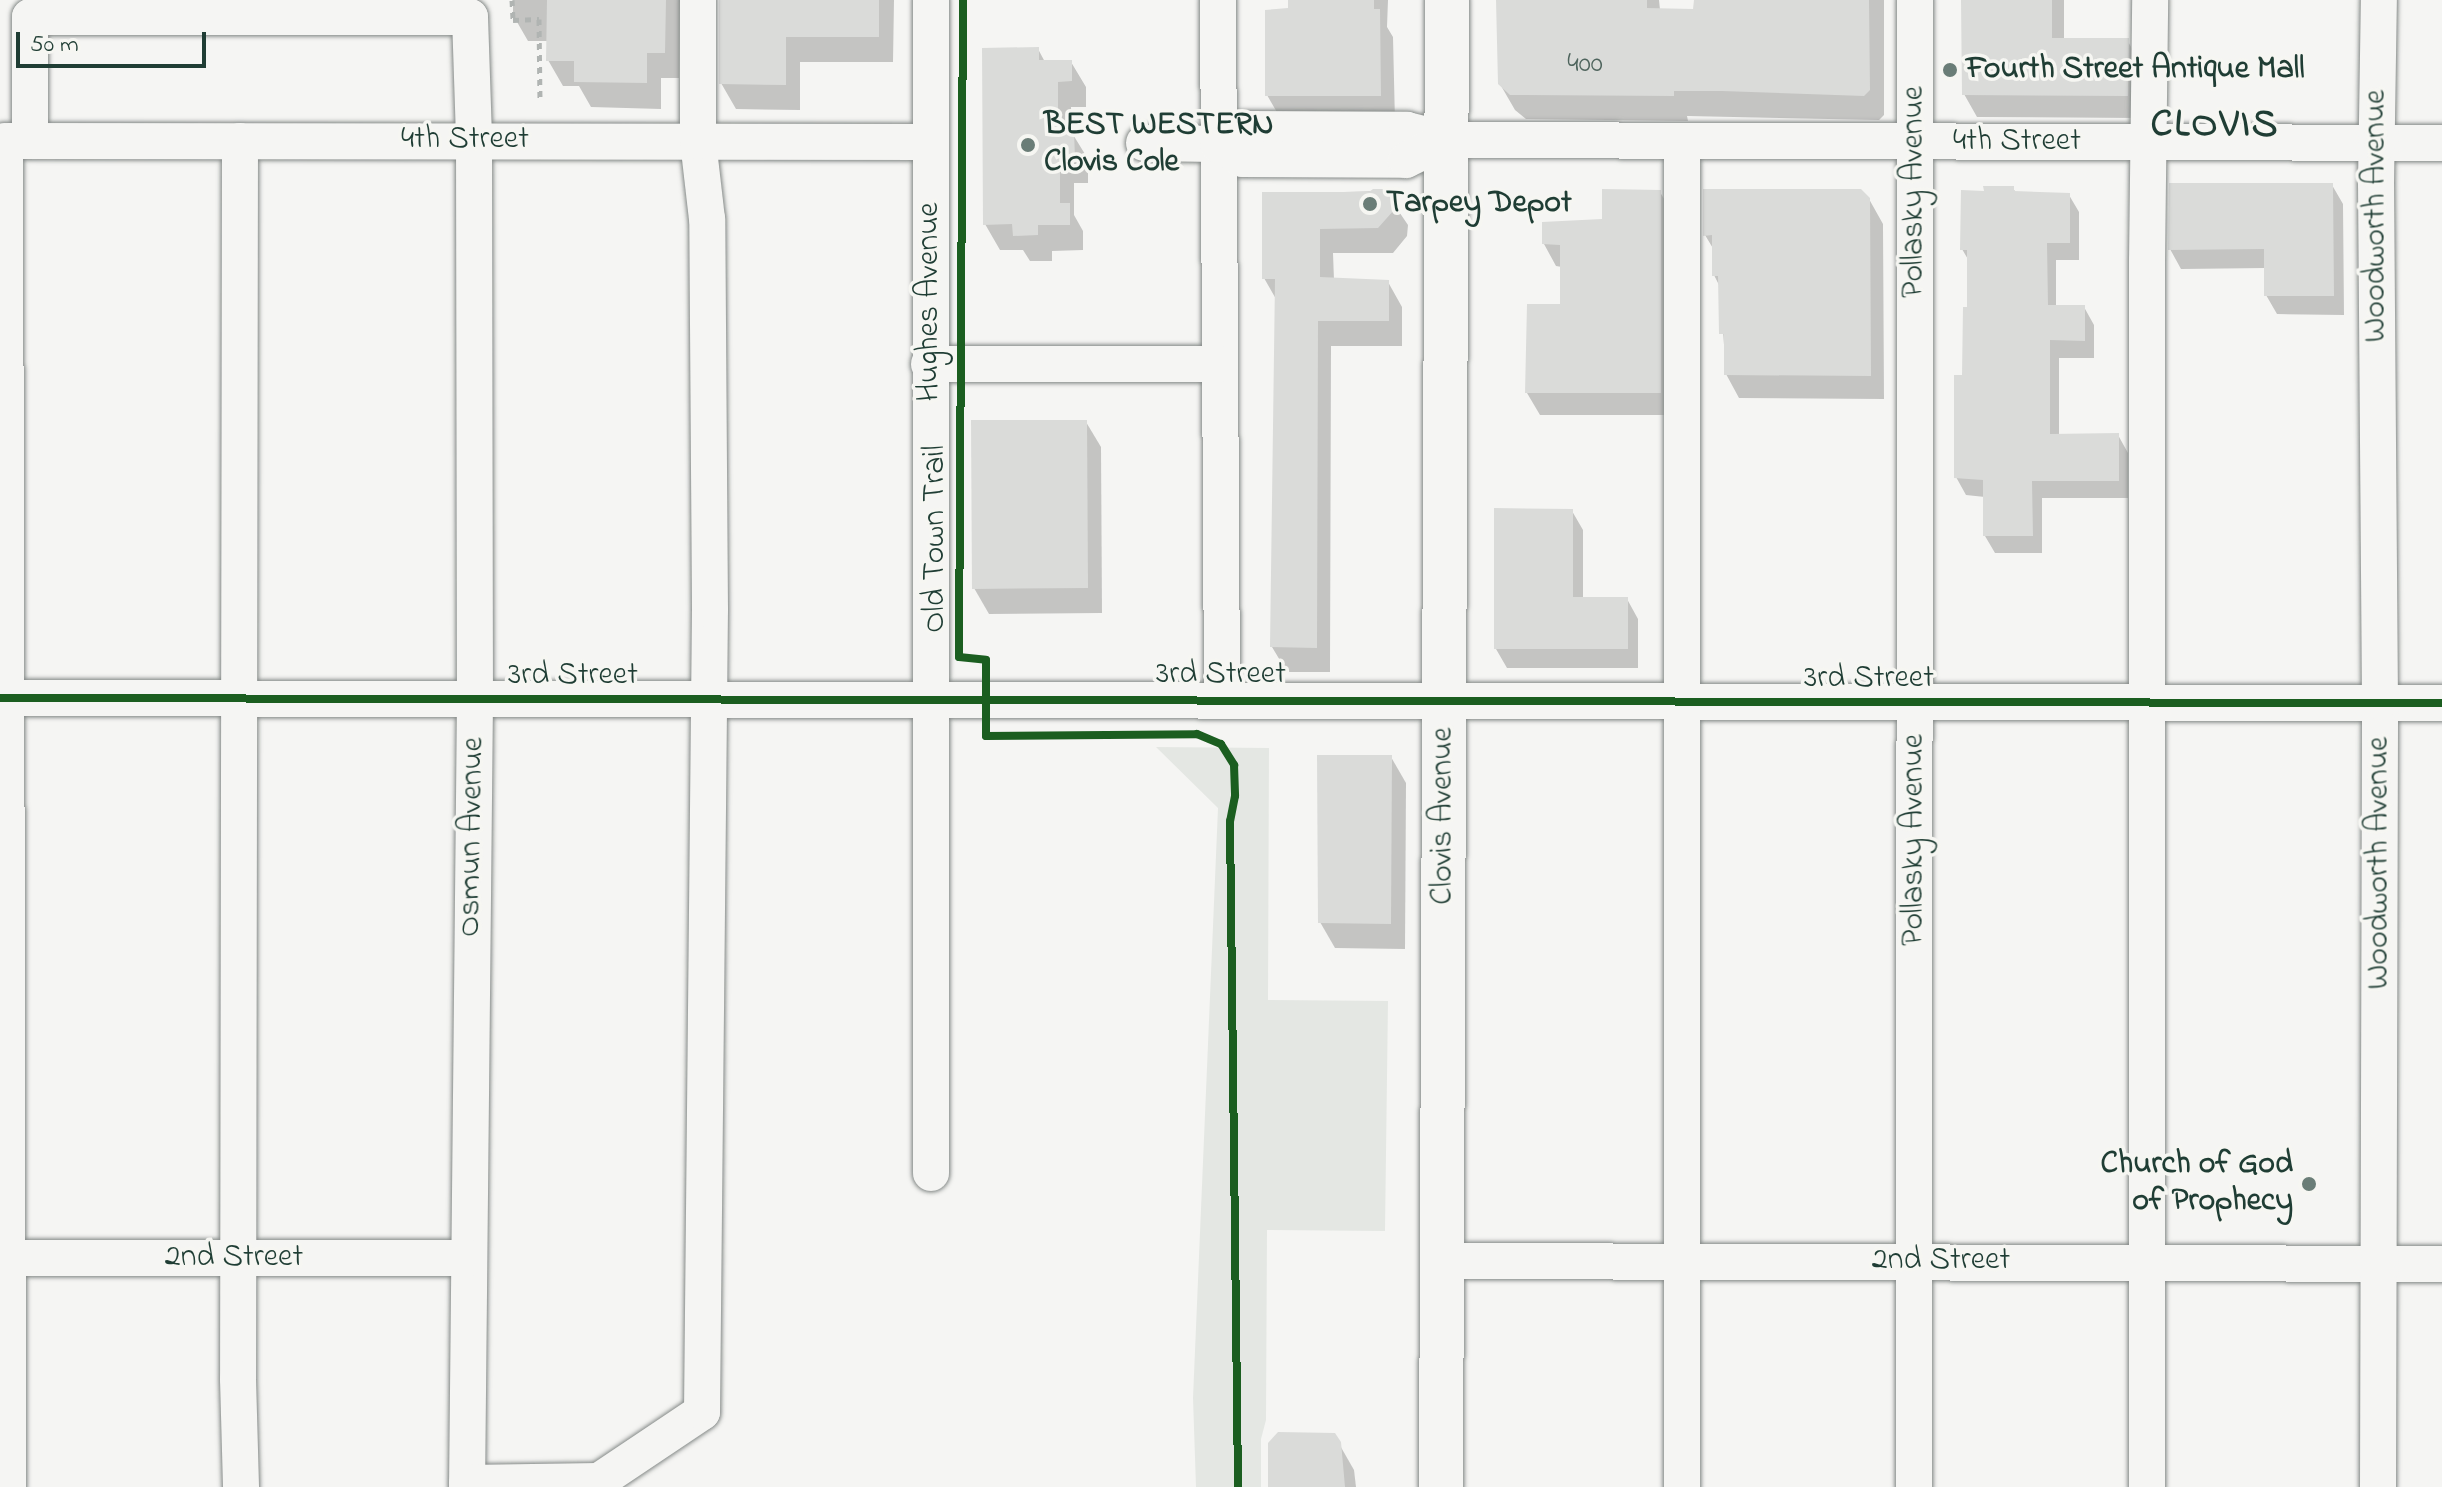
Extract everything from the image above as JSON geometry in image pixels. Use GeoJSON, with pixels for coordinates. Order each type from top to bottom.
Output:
{"type":"FeatureCollection","features":[{"type":"Feature","properties":{"kind":"main road","name":"Clovis Avenue"},"geometry":{"type":"LineString","coordinates":[[1441,1487],[1447,0]]}},
{"type":"Feature","properties":{"kind":"street"},"geometry":{"type":"LineString","coordinates":[[467,1485],[599,1481],[702,1412],[710,610],[707,219],[698,141],[698,0]]}},
{"type":"Feature","properties":{"kind":"street","name":"Hughes Avenue"},"geometry":{"type":"LineString","coordinates":[[931,0],[931,1173]]}},
{"type":"Feature","properties":{"kind":"street"},"geometry":{"type":"LineString","coordinates":[[1218,0],[1222,700]]}},
{"type":"Feature","properties":{"kind":"street","name":"Pollasky Avenue"},"geometry":{"type":"LineString","coordinates":[[1914,1487],[1915,0]]}},
{"type":"Feature","properties":{"kind":"street"},"geometry":{"type":"LineString","coordinates":[[2147,1487],[2150,0]]}},
{"type":"Feature","properties":{"kind":"street","name":"Woodworth Avenue"},"geometry":{"type":"LineString","coordinates":[[2378,1487],[2379,0]]}},
{"type":"Feature","properties":{"kind":"street"},"geometry":{"type":"LineString","coordinates":[[8,1487],[3,1258],[3,698],[12,141],[42,9]]}},
{"type":"Feature","properties":{"kind":"street","name":"Osmun Avenue"},"geometry":{"type":"LineString","coordinates":[[42,9],[470,17],[474,140],[475,700],[467,1485]]}},
{"type":"Feature","properties":{"kind":"street"},"geometry":{"type":"LineString","coordinates":[[1144,143],[1218,144],[1242,159],[1406,160],[1447,140]]}},
{"type":"Feature","properties":{"kind":"street","name":"4th Street"},"geometry":{"type":"LineString","coordinates":[[1447,140],[2442,143]]}},
{"type":"Feature","properties":{"kind":"street","name":"4th Street"},"geometry":{"type":"LineString","coordinates":[[12,141],[931,142]]}},
{"type":"Feature","properties":{"kind":"street"},"geometry":{"type":"LineString","coordinates":[[240,141],[241,1487]]}},
{"type":"Feature","properties":{"kind":"street"},"geometry":{"type":"LineString","coordinates":[[1682,141],[1682,1487]]}},
{"type":"Feature","properties":{"kind":"street"},"geometry":{"type":"LineString","coordinates":[[929,364],[1219,364]]}},
{"type":"Feature","properties":{"kind":"street","name":"3rd Street"},"geometry":{"type":"LineString","coordinates":[[3,698],[2442,703]]}},
{"type":"Feature","properties":{"kind":"street","name":"2nd Street"},"geometry":{"type":"LineString","coordinates":[[3,1258],[469,1258]]}},
{"type":"Feature","properties":{"kind":"street","name":"2nd Street"},"geometry":{"type":"LineString","coordinates":[[1441,1261],[2442,1264]]}},
{"type":"Feature","properties":{"kind":"path"},"geometry":{"type":"LineString","coordinates":[[512,0],[513,20],[539,19],[540,99]]}},
{"type":"Feature","properties":{"kind":"shaded area"},"geometry":{"type":"Polygon","coordinates":[[[1156,747],[1269,748],[1268,1000],[1388,1001],[1385,1231],[1267,1230],[1266,1420],[1261,1439],[1261,1487],[1196,1487],[1193,1398],[1218,808],[1156,747]]]}},
{"type":"Feature","properties":{"kind":"building"},"geometry":{"type":"Polygon","coordinates":[[[547,0],[666,0],[665,53],[647,53],[647,83],[574,82],[574,61],[546,61],[547,0]]]}},
{"type":"Feature","properties":{"kind":"building"},"geometry":{"type":"Polygon","coordinates":[[[719,0],[879,0],[879,37],[786,37],[786,85],[719,84],[719,0]]]}},
{"type":"Feature","properties":{"kind":"building"},"geometry":{"type":"Polygon","coordinates":[[[1288,0],[1374,0],[1374,9],[1380,9],[1381,96],[1265,96],[1265,10],[1288,8],[1288,0]]]}},
{"type":"Feature","properties":{"kind":"building"},"geometry":{"type":"Polygon","coordinates":[[[1496,0],[1647,0],[1647,8],[1693,9],[1694,0],[1869,0],[1870,90],[1864,96],[1722,91],[1674,91],[1674,96],[1510,95],[1498,84],[1496,0]]]}},
{"type":"Feature","properties":{"kind":"building"},"geometry":{"type":"Polygon","coordinates":[[[1961,0],[2052,0],[2052,38],[2129,38],[2128,96],[1962,95],[1961,0]]]}},
{"type":"Feature","properties":{"kind":"building","name":"BEST WESTERN Clovis Cole"},"geometry":{"type":"Polygon","coordinates":[[[1039,47],[1039,60],[1072,60],[1072,81],[1058,82],[1058,131],[1074,131],[1075,158],[1060,158],[1060,203],[1070,203],[1070,225],[1038,225],[1038,235],[1013,236],[1012,224],[983,225],[982,48],[1039,47]]]}},
{"type":"Feature","properties":{"kind":"building"},"geometry":{"type":"Polygon","coordinates":[[[2169,183],[2333,183],[2334,296],[2264,296],[2264,249],[2168,250],[2169,183]]]}},
{"type":"Feature","properties":{"kind":"building"},"geometry":{"type":"Polygon","coordinates":[[[1983,186],[2014,186],[2014,191],[2070,193],[2070,243],[2047,243],[2048,305],[2085,305],[2085,341],[2050,340],[2050,434],[2119,433],[2119,481],[2032,481],[2033,536],[1983,536],[1983,480],[1954,478],[1954,375],[1962,375],[1963,307],[1967,307],[1967,250],[1960,250],[1961,190],[1984,191],[1983,186]]]}},
{"type":"Feature","properties":{"kind":"building"},"geometry":{"type":"Polygon","coordinates":[[[1386,189],[1395,198],[1394,210],[1378,228],[1320,229],[1320,277],[1389,280],[1389,321],[1318,321],[1317,648],[1270,647],[1275,279],[1262,279],[1262,192],[1369,192],[1386,189]]]}},
{"type":"Feature","properties":{"kind":"building"},"geometry":{"type":"Polygon","coordinates":[[[1602,189],[1661,190],[1661,393],[1525,393],[1527,304],[1560,304],[1560,245],[1542,244],[1542,222],[1602,219],[1602,189]]]}},
{"type":"Feature","properties":{"kind":"building"},"geometry":{"type":"Polygon","coordinates":[[[1703,189],[1861,189],[1870,198],[1871,376],[1724,375],[1724,334],[1719,334],[1718,276],[1712,276],[1712,235],[1703,236],[1703,189]]]}},
{"type":"Feature","properties":{"kind":"building"},"geometry":{"type":"Polygon","coordinates":[[[971,420],[1087,420],[1088,588],[972,589],[971,420]]]}},
{"type":"Feature","properties":{"kind":"building"},"geometry":{"type":"Polygon","coordinates":[[[1494,508],[1573,509],[1573,597],[1628,597],[1628,649],[1494,649],[1494,508]]]}},
{"type":"Feature","properties":{"kind":"building"},"geometry":{"type":"Polygon","coordinates":[[[1317,755],[1392,755],[1391,924],[1318,923],[1317,755]]]}},
{"type":"Feature","properties":{"kind":"building"},"geometry":{"type":"Polygon","coordinates":[[[1278,1432],[1335,1433],[1341,1442],[1345,1487],[1268,1487],[1268,1443],[1278,1432]]]}},
{"type":"Feature","properties":{"kind":"cycle path","name":"Old Town Trail"},"geometry":{"type":"LineString","coordinates":[[963,0],[959,657],[986,660],[986,736],[1197,734],[1221,744],[1234,765],[1235,796],[1230,821],[1238,1487]]}},
{"type":"Feature","properties":{"kind":"cycle path"},"geometry":{"type":"LineString","coordinates":[[0,698],[2442,703]]}},
{"type":"Feature","properties":{"kind":"place","name":"Fourth Street Antique Mall"},"geometry":{"type":"Point","coordinates":[1950,70]}},
{"type":"Feature","properties":{"kind":"place","name":"BEST WESTERN Clovis Cole"},"geometry":{"type":"Point","coordinates":[1028,145]}},
{"type":"Feature","properties":{"kind":"place","name":"Tarpey Depot"},"geometry":{"type":"Point","coordinates":[1370,204]}},
{"type":"Feature","properties":{"kind":"place","name":"Church of God of Prophecy"},"geometry":{"type":"Point","coordinates":[2309,1184]}},
{"type":"Feature","properties":{"kind":"district","name":"CLOVIS"},"geometry":{"type":"Point","coordinates":[2215,126]}}]}
